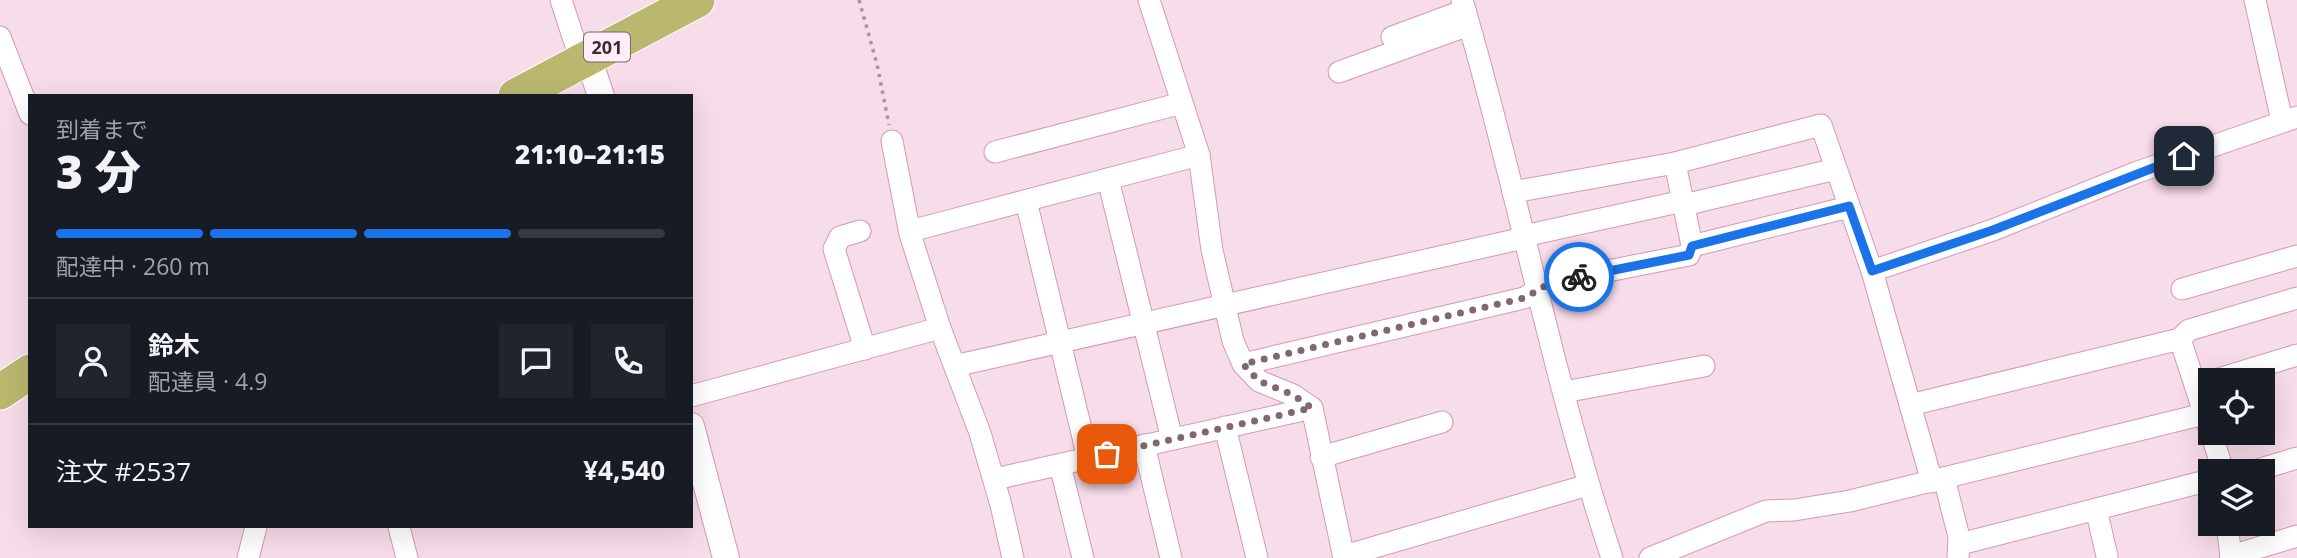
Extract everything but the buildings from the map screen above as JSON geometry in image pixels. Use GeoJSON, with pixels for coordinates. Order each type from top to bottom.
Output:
{"type":"FeatureCollection","features":[{"type":"Feature","properties":{"kind":"highway","name":"201"},"geometry":{"type":"LineString","coordinates":[[520,94],[697,0]]}},
{"type":"Feature","properties":{"kind":"highway"},"geometry":{"type":"LineString","coordinates":[[0,392],[28,373]]}},
{"type":"Feature","properties":{"kind":"street"},"geometry":{"type":"LineString","coordinates":[[561,0],[578,52],[588,57],[600,94]]}},
{"type":"Feature","properties":{"kind":"street"},"geometry":{"type":"LineString","coordinates":[[1149,0],[1199,155],[1212,250],[1233,341],[1243,364],[1259,381],[1293,395],[1312,408],[1344,557],[1588,485]]}},
{"type":"Feature","properties":{"kind":"street"},"geometry":{"type":"LineString","coordinates":[[1872,271],[1993,230],[2135,173],[2290,119],[2255,0]]}},
{"type":"Feature","properties":{"kind":"street"},"geometry":{"type":"LineString","coordinates":[[1392,37],[1465,12]]}},
{"type":"Feature","properties":{"kind":"street"},"geometry":{"type":"LineString","coordinates":[[1339,72],[1465,12]]}},
{"type":"Feature","properties":{"kind":"street"},"geometry":{"type":"LineString","coordinates":[[1465,12],[1588,485],[1612,558]]}},
{"type":"Feature","properties":{"kind":"street"},"geometry":{"type":"LineString","coordinates":[[0,37],[28,109]]}},
{"type":"Feature","properties":{"kind":"street"},"geometry":{"type":"LineString","coordinates":[[995,152],[1182,103]]}},
{"type":"Feature","properties":{"kind":"street"},"geometry":{"type":"LineString","coordinates":[[1513,192],[1675,163],[1821,125],[1872,271],[1910,405],[1938,480],[1959,551],[2096,509],[2198,483]]}},
{"type":"Feature","properties":{"kind":"street"},"geometry":{"type":"LineString","coordinates":[[892,141],[910,234],[940,328],[980,433],[1002,505],[1013,558]]}},
{"type":"Feature","properties":{"kind":"street"},"geometry":{"type":"LineString","coordinates":[[918,229],[1199,155]]}},
{"type":"Feature","properties":{"kind":"street"},"geometry":{"type":"LineString","coordinates":[[1243,364],[1524,298],[1552,282],[1689,255],[1692,246],[1675,163]]}},
{"type":"Feature","properties":{"kind":"street"},"geometry":{"type":"LineString","coordinates":[[963,364],[1836,169]]}},
{"type":"Feature","properties":{"kind":"street"},"geometry":{"type":"LineString","coordinates":[[1108,179],[1172,439]]}},
{"type":"Feature","properties":{"kind":"street"},"geometry":{"type":"LineString","coordinates":[[1026,201],[1088,458]]}},
{"type":"Feature","properties":{"kind":"street"},"geometry":{"type":"LineString","coordinates":[[1692,246],[1849,206]]}},
{"type":"Feature","properties":{"kind":"street"},"geometry":{"type":"LineString","coordinates":[[860,231],[840,237],[834,248],[864,349]]}},
{"type":"Feature","properties":{"kind":"street"},"geometry":{"type":"LineString","coordinates":[[2182,289],[2297,256]]}},
{"type":"Feature","properties":{"kind":"street"},"geometry":{"type":"LineString","coordinates":[[1910,405],[2180,339],[2189,330],[2297,298]]}},
{"type":"Feature","properties":{"kind":"street"},"geometry":{"type":"LineString","coordinates":[[693,395],[940,328]]}},
{"type":"Feature","properties":{"kind":"street"},"geometry":{"type":"LineString","coordinates":[[2180,339],[2198,368]]}},
{"type":"Feature","properties":{"kind":"street"},"geometry":{"type":"LineString","coordinates":[[2254,368],[2297,355]]}},
{"type":"Feature","properties":{"kind":"street"},"geometry":{"type":"LineString","coordinates":[[1564,392],[1704,366]]}},
{"type":"Feature","properties":{"kind":"street"},"geometry":{"type":"LineString","coordinates":[[1004,477],[1312,408]]}},
{"type":"Feature","properties":{"kind":"street"},"geometry":{"type":"LineString","coordinates":[[1321,457],[1442,422]]}},
{"type":"Feature","properties":{"kind":"street"},"geometry":{"type":"LineString","coordinates":[[1225,427],[1257,558]]}},
{"type":"Feature","properties":{"kind":"street"},"geometry":{"type":"LineString","coordinates":[[1650,558],[1766,512],[1850,501],[1938,480],[2198,428]]}},
{"type":"Feature","properties":{"kind":"street"},"geometry":{"type":"LineString","coordinates":[[693,434],[726,558]]}},
{"type":"Feature","properties":{"kind":"street"},"geometry":{"type":"LineString","coordinates":[[1144,445],[1171,558]]}},
{"type":"Feature","properties":{"kind":"street"},"geometry":{"type":"LineString","coordinates":[[2275,465],[2297,458]]}},
{"type":"Feature","properties":{"kind":"street"},"geometry":{"type":"LineString","coordinates":[[1060,465],[1083,558]]}},
{"type":"Feature","properties":{"kind":"street"},"geometry":{"type":"LineString","coordinates":[[2096,509],[2107,556]]}},
{"type":"Feature","properties":{"kind":"street"},"geometry":{"type":"LineString","coordinates":[[248,558],[256,528]]}},
{"type":"Feature","properties":{"kind":"street"},"geometry":{"type":"LineString","coordinates":[[399,528],[407,558]]}},
{"type":"Feature","properties":{"kind":"street"},"geometry":{"type":"LineString","coordinates":[[2229,536],[2231,557],[2297,536]]}},
{"type":"Feature","properties":{"kind":"path"},"geometry":{"type":"LineString","coordinates":[[859,0],[877,64],[892,141]]}},
{"type":"Feature","properties":{"kind":"way so far"},"geometry":{"type":"LineString","coordinates":[[1107,454],[1312,408],[1293,395],[1259,381],[1243,364],[1524,298],[1552,282],[1579,277]]}},
{"type":"Feature","properties":{"kind":"route"},"geometry":{"type":"LineString","coordinates":[[1579,277],[1689,255],[1692,246],[1849,206],[1872,271],[1993,230],[2184,156]]}}]}
